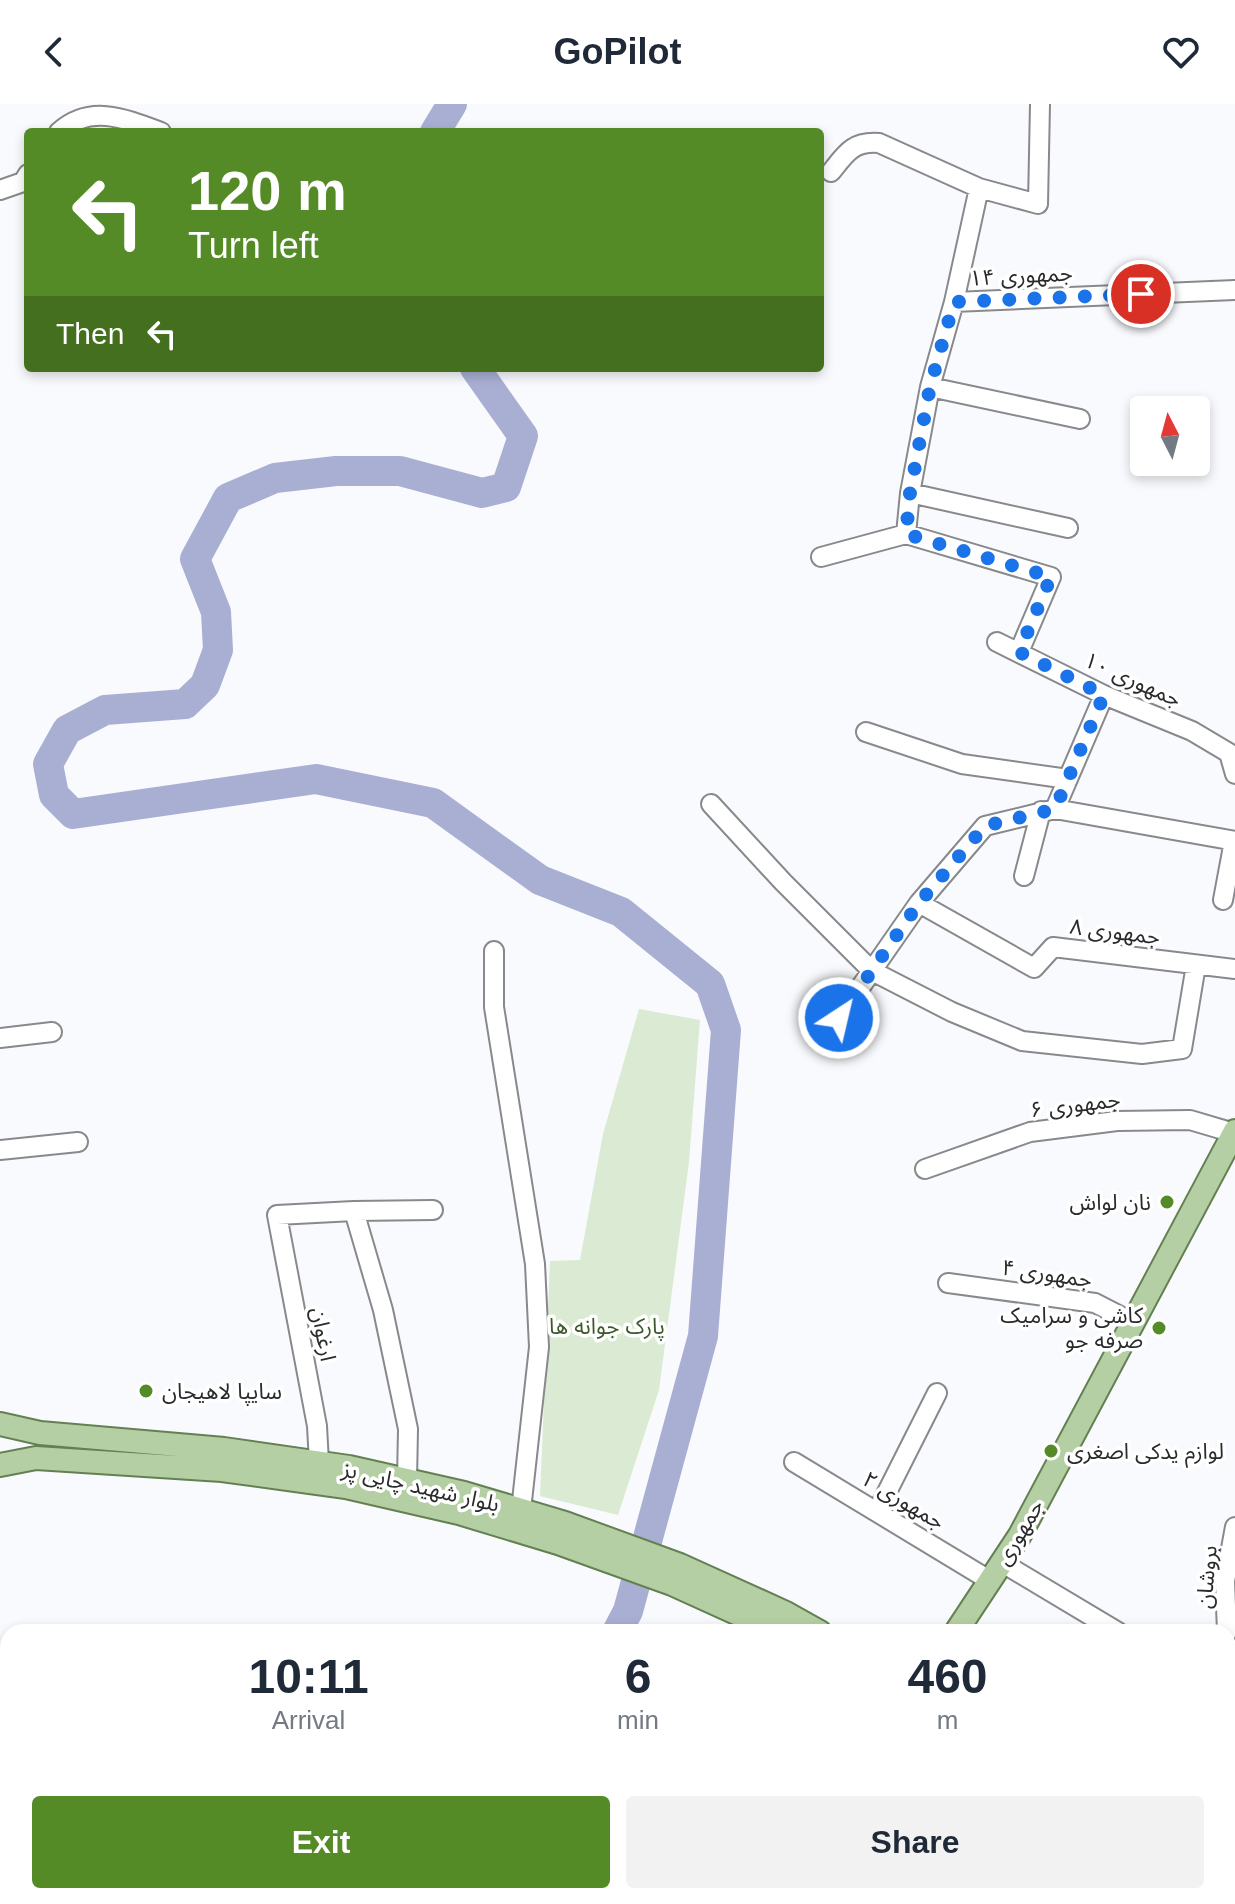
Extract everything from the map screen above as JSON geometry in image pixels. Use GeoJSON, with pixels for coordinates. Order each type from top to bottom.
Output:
{"type":"FeatureCollection","features":[{"type":"Feature","properties":{"kind":"main road","name":"جمهوری"},"geometry":{"type":"LineString","coordinates":[[961,1624],[1020,1535],[1233,1142]]}},
{"type":"Feature","properties":{"kind":"main road","name":"بلوار شهید چایی پز"},"geometry":{"type":"LineString","coordinates":[[0,1424],[40,1433],[224,1449],[349,1467],[464,1493],[521,1510],[601,1547],[786,1613],[806,1624]]}},
{"type":"Feature","properties":{"kind":"main road","name":"بلوار شهید چایی پز"},"geometry":{"type":"LineString","coordinates":[[0,1465],[36,1458],[222,1470],[346,1487],[459,1513],[558,1543],[601,1547]]}},
{"type":"Feature","properties":{"kind":"main road","name":"بلوار شهید چایی پز"},"geometry":{"type":"LineString","coordinates":[[676,1574],[764,1624]]}},
{"type":"Feature","properties":{"kind":"main road","name":"جمهوری"},"geometry":{"type":"LineString","coordinates":[[957,1624],[970,1609]]}},
{"type":"Feature","properties":{"kind":"lane"},"geometry":{"type":"LineString","coordinates":[[62,128],[67,104]]}},
{"type":"Feature","properties":{"kind":"lane"},"geometry":{"type":"LineString","coordinates":[[831,172],[851,149],[866,142],[879,143],[979,188],[1038,204],[1040,104]]}},
{"type":"Feature","properties":{"kind":"lane"},"geometry":{"type":"LineString","coordinates":[[62,128],[95,110],[151,128]]}},
{"type":"Feature","properties":{"kind":"lane"},"geometry":{"type":"LineString","coordinates":[[0,190],[24,180]]}},
{"type":"Feature","properties":{"kind":"lane"},"geometry":{"type":"LineString","coordinates":[[906,534],[910,493],[930,387],[954,302],[979,188]]}},
{"type":"Feature","properties":{"kind":"lane","name":"جمهوری ۱۴"},"geometry":{"type":"LineString","coordinates":[[954,302],[1235,290]]}},
{"type":"Feature","properties":{"kind":"lane"},"geometry":{"type":"LineString","coordinates":[[930,387],[1080,419]]}},
{"type":"Feature","properties":{"kind":"lane"},"geometry":{"type":"LineString","coordinates":[[910,493],[1068,528]]}},
{"type":"Feature","properties":{"kind":"lane"},"geometry":{"type":"LineString","coordinates":[[821,557],[906,534],[1051,577],[1019,652]]}},
{"type":"Feature","properties":{"kind":"lane","name":"جمهوری ۱۰"},"geometry":{"type":"LineString","coordinates":[[997,642],[1104,695],[1192,731],[1232,752],[1235,774]]}},
{"type":"Feature","properties":{"kind":"lane"},"geometry":{"type":"LineString","coordinates":[[1024,876],[1048,810],[1068,779],[1104,695]]}},
{"type":"Feature","properties":{"kind":"lane"},"geometry":{"type":"LineString","coordinates":[[866,732],[962,764],[1068,779]]}},
{"type":"Feature","properties":{"kind":"lane"},"geometry":{"type":"LineString","coordinates":[[711,804],[872,971],[952,1012],[1022,1041],[1142,1054],[1182,1049],[1196,965]]}},
{"type":"Feature","properties":{"kind":"lane"},"geometry":{"type":"LineString","coordinates":[[839,1018],[919,903],[985,826],[1048,810],[1234,841],[1223,900]]}},
{"type":"Feature","properties":{"kind":"lane","name":"جمهوری ۸"},"geometry":{"type":"LineString","coordinates":[[919,903],[1034,968],[1053,947],[1235,969]]}},
{"type":"Feature","properties":{"kind":"lane"},"geometry":{"type":"LineString","coordinates":[[494,951],[494,1007],[533,1250],[539,1347],[521,1510]]}},
{"type":"Feature","properties":{"kind":"lane"},"geometry":{"type":"LineString","coordinates":[[0,1038],[52,1032]]}},
{"type":"Feature","properties":{"kind":"lane","name":"جمهوری ۶"},"geometry":{"type":"LineString","coordinates":[[925,1169],[1030,1132],[1117,1121],[1190,1120],[1233,1142]]}},
{"type":"Feature","properties":{"kind":"lane"},"geometry":{"type":"LineString","coordinates":[[0,1150],[78,1142]]}},
{"type":"Feature","properties":{"kind":"lane"},"geometry":{"type":"LineString","coordinates":[[407,1480],[408,1429],[383,1310],[354,1211],[433,1210]]}},
{"type":"Feature","properties":{"kind":"lane","name":"ارغوان"},"geometry":{"type":"LineString","coordinates":[[319,1463],[317,1426],[277,1215],[354,1211]]}},
{"type":"Feature","properties":{"kind":"lane","name":"جمهوری ۴"},"geometry":{"type":"LineString","coordinates":[[948,1283],[1095,1303],[1134,1323]]}},
{"type":"Feature","properties":{"kind":"lane"},"geometry":{"type":"LineString","coordinates":[[877,1512],[937,1393]]}},
{"type":"Feature","properties":{"kind":"lane","name":"جمهوری ۲"},"geometry":{"type":"LineString","coordinates":[[794,1462],[877,1512],[1102,1624]]}},
{"type":"Feature","properties":{"kind":"lane","name":"بروشان"},"geometry":{"type":"LineString","coordinates":[[1227,1624],[1225,1581],[1235,1527]]}},
{"type":"Feature","properties":{"kind":"green space","name":"پارک جوانه ها"},"geometry":{"type":"Polygon","coordinates":[[[639,1009],[700,1020],[689,1162],[659,1390],[618,1515],[540,1496],[550,1261],[580,1260],[603,1134],[639,1009]]]}},
{"type":"Feature","properties":{"kind":"waterway"},"geometry":{"type":"LineString","coordinates":[[437,128],[452,104]]}},
{"type":"Feature","properties":{"kind":"waterway"},"geometry":{"type":"LineString","coordinates":[[478,372],[523,436],[506,487],[482,493],[400,471],[336,471],[275,478],[228,498],[195,559],[216,612],[218,650],[205,685],[185,704],[105,710],[67,730],[48,764],[54,795],[73,814],[316,779],[433,803],[540,880],[621,912],[710,984],[726,1030],[703,1336],[628,1611],[621,1624]]}},
{"type":"Feature","properties":{"kind":"place","name":"نان لواش"},"geometry":{"type":"Point","coordinates":[1167,1202]}},
{"type":"Feature","properties":{"kind":"place","name":"کاشی و سرامیک صرفه جو"},"geometry":{"type":"Point","coordinates":[1159,1328]}},
{"type":"Feature","properties":{"kind":"place","name":"سایپا لاهیجان"},"geometry":{"type":"Point","coordinates":[146,1391]}},
{"type":"Feature","properties":{"kind":"place","name":"لوازم یدکی اصغری"},"geometry":{"type":"Point","coordinates":[1051,1451]}},
{"type":"Feature","properties":{"kind":"route"},"geometry":{"type":"LineString","coordinates":[[839,1018],[919,903],[985,826],[1055,809],[1104,695],[1019,652],[1051,577],[906,534],[910,493],[930,387],[954,302],[1141,294]]}}]}
